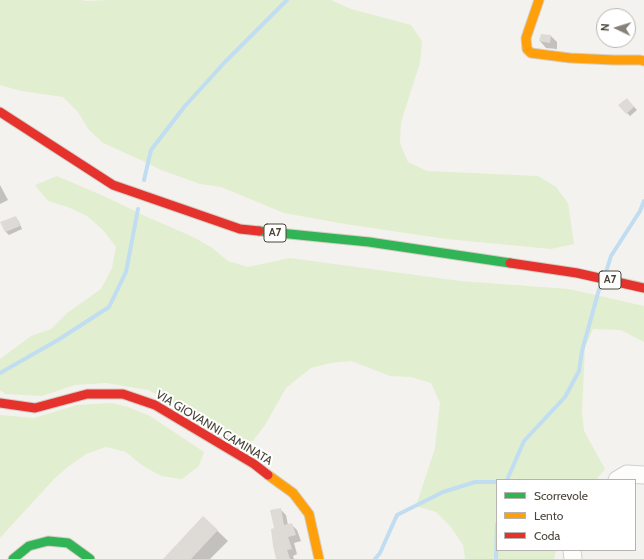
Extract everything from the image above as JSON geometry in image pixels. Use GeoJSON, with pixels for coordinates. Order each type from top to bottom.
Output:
{"type":"FeatureCollection","features":[{"type":"Feature","properties":{"kind":"main road"},"geometry":{"type":"LineString","coordinates":[[539,0],[526,38],[527,49],[531,53],[570,58],[644,61]]}},
{"type":"Feature","properties":{"kind":"main road","name":"A7"},"geometry":{"type":"LineString","coordinates":[[0,112],[113,185],[240,229],[369,242],[577,273],[644,288]]}},
{"type":"Feature","properties":{"kind":"main road","name":"VIA GIOVANNI CAMINATA"},"geometry":{"type":"LineString","coordinates":[[0,403],[35,408],[87,394],[123,394],[155,405],[254,464],[293,493],[309,514],[319,559]]}},
{"type":"Feature","properties":{"kind":"main road"},"geometry":{"type":"LineString","coordinates":[[13,559],[29,546],[48,541],[68,543],[90,559]]}},
{"type":"Feature","properties":{"kind":"street"},"geometry":{"type":"LineString","coordinates":[[619,479],[627,474],[644,475]]}},
{"type":"Feature","properties":{"kind":"green space"},"geometry":{"type":"Polygon","coordinates":[[[0,0],[331,0],[351,9],[411,25],[422,41],[420,63],[401,122],[400,143],[408,162],[427,171],[538,176],[556,187],[568,203],[574,244],[551,249],[446,239],[345,224],[284,213],[221,187],[200,184],[161,170],[103,143],[89,130],[78,112],[63,97],[21,91],[0,85],[0,0]]]}},
{"type":"Feature","properties":{"kind":"green space"},"geometry":{"type":"Polygon","coordinates":[[[57,176],[191,236],[211,247],[228,261],[248,267],[290,258],[460,281],[569,289],[644,306],[644,342],[621,330],[593,329],[585,347],[582,411],[584,431],[605,469],[597,479],[496,479],[496,551],[556,551],[554,559],[465,559],[463,545],[451,527],[436,512],[416,506],[435,448],[440,403],[431,383],[411,377],[390,376],[351,361],[330,363],[311,368],[286,388],[265,425],[253,441],[233,443],[200,417],[148,390],[106,383],[75,385],[42,396],[5,394],[0,390],[0,359],[31,336],[51,329],[67,313],[101,289],[112,268],[116,247],[103,230],[87,216],[68,207],[48,201],[35,185],[57,176]]]}},
{"type":"Feature","properties":{"kind":"green space"},"geometry":{"type":"Polygon","coordinates":[[[112,403],[128,407],[150,416],[204,452],[199,466],[182,479],[161,476],[143,466],[126,452],[106,447],[86,454],[54,479],[0,538],[0,415],[34,418],[77,405],[112,403]]]}},
{"type":"Feature","properties":{"kind":"building"},"geometry":{"type":"Polygon","coordinates":[[[541,34],[551,35],[550,43],[539,41],[541,34]]]}},
{"type":"Feature","properties":{"kind":"building"},"geometry":{"type":"Polygon","coordinates":[[[627,98],[634,107],[626,114],[618,105],[627,98]]]}},
{"type":"Feature","properties":{"kind":"building"},"geometry":{"type":"Polygon","coordinates":[[[16,216],[20,226],[5,232],[0,222],[16,216]]]}},
{"type":"Feature","properties":{"kind":"building"},"geometry":{"type":"Polygon","coordinates":[[[281,508],[284,525],[292,523],[296,535],[288,537],[292,549],[287,550],[290,559],[276,559],[273,546],[271,529],[274,528],[270,510],[281,508]]]}},
{"type":"Feature","properties":{"kind":"building"},"geometry":{"type":"Polygon","coordinates":[[[203,516],[218,530],[191,559],[163,559],[203,516]]]}},
{"type":"Feature","properties":{"kind":"waterway"},"geometry":{"type":"LineString","coordinates":[[144,180],[151,150],[185,106],[225,62],[287,0]]}},
{"type":"Feature","properties":{"kind":"waterway"},"geometry":{"type":"LineString","coordinates":[[606,272],[611,256],[640,211],[644,201]]}},
{"type":"Feature","properties":{"kind":"waterway"},"geometry":{"type":"LineString","coordinates":[[0,373],[58,340],[109,307],[126,272],[138,209]]}},
{"type":"Feature","properties":{"kind":"waterway"},"geometry":{"type":"LineString","coordinates":[[507,479],[524,441],[565,397],[579,371],[582,351],[601,284]]}},
{"type":"Feature","properties":{"kind":"waterway"},"geometry":{"type":"LineString","coordinates":[[375,559],[380,553],[397,515],[443,492],[475,482],[496,482]]}},
{"type":"Feature","properties":{"kind":"waterway"},"geometry":{"type":"LineString","coordinates":[[496,551],[496,559]]}},
{"type":"Feature","properties":{"kind":"traffic: fast"},"geometry":{"type":"LineString","coordinates":[[259,231],[369,242],[510,263]]}},
{"type":"Feature","properties":{"kind":"traffic: fast"},"geometry":{"type":"LineString","coordinates":[[13,559],[29,546],[48,541],[68,543],[90,559]]}},
{"type":"Feature","properties":{"kind":"traffic: slow"},"geometry":{"type":"LineString","coordinates":[[539,0],[526,38],[527,49],[531,53],[570,58],[644,61]]}},
{"type":"Feature","properties":{"kind":"traffic: slow"},"geometry":{"type":"LineString","coordinates":[[268,475],[293,493],[309,514],[319,559]]}},
{"type":"Feature","properties":{"kind":"traffic: jam"},"geometry":{"type":"LineString","coordinates":[[0,112],[113,185],[240,229],[259,231]]}},
{"type":"Feature","properties":{"kind":"traffic: jam"},"geometry":{"type":"LineString","coordinates":[[510,263],[577,273],[644,288]]}},
{"type":"Feature","properties":{"kind":"traffic: jam"},"geometry":{"type":"LineString","coordinates":[[0,403],[35,408],[87,394],[123,394],[155,405],[254,464],[268,475]]}}]}
